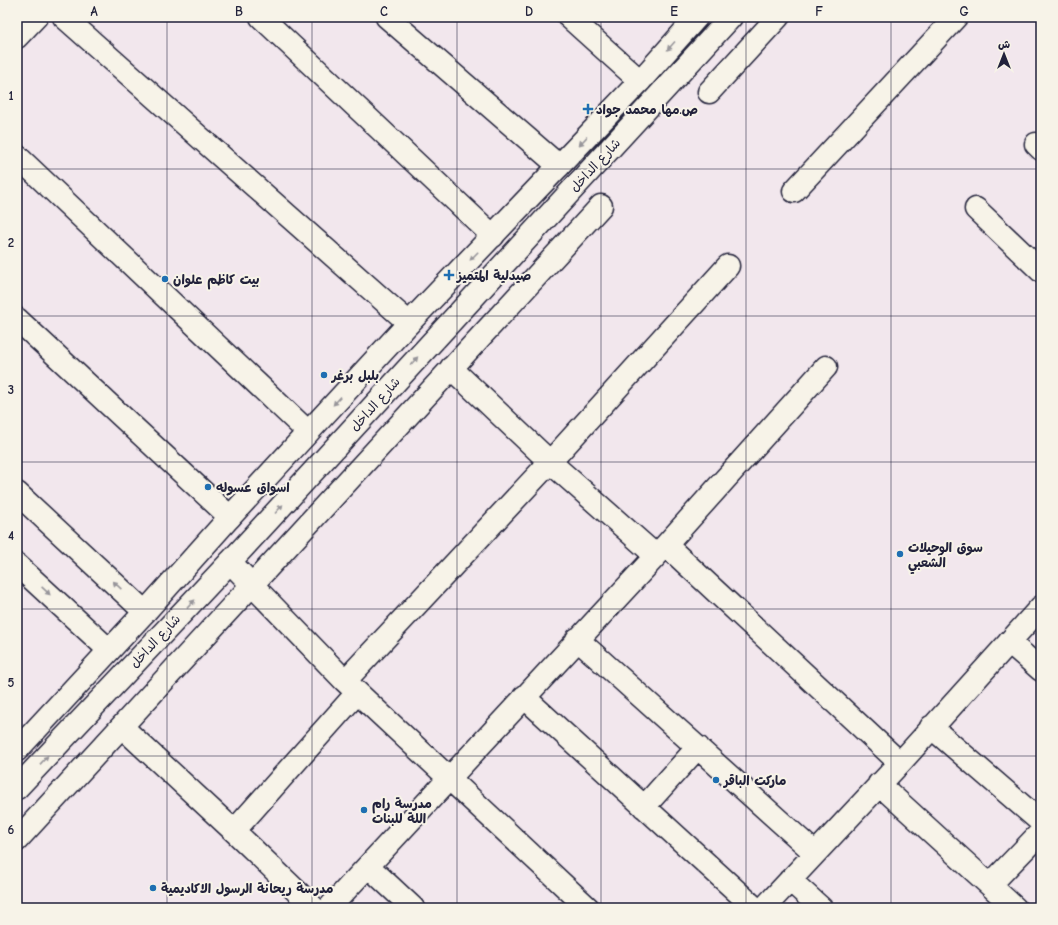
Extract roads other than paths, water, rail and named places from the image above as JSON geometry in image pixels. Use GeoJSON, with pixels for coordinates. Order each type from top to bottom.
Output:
{"type":"FeatureCollection","features":[{"type":"Feature","properties":{"kind":"street"},"geometry":{"type":"LineString","coordinates":[[17,38],[36,17]]}},
{"type":"Feature","properties":{"kind":"street"},"geometry":{"type":"LineString","coordinates":[[64,17],[409,323]]}},
{"type":"Feature","properties":{"kind":"street"},"geometry":{"type":"LineString","coordinates":[[261,17],[493,236]]}},
{"type":"Feature","properties":{"kind":"street"},"geometry":{"type":"LineString","coordinates":[[387,17],[559,166]]}},
{"type":"Feature","properties":{"kind":"street"},"geometry":{"type":"LineString","coordinates":[[569,17],[640,81]]}},
{"type":"Feature","properties":{"kind":"street","name":"شارع الداخل"},"geometry":{"type":"LineString","coordinates":[[17,750],[409,323],[640,81],[697,17]]}},
{"type":"Feature","properties":{"kind":"street","name":"شارع الداخل"},"geometry":{"type":"LineString","coordinates":[[17,788],[230,562],[731,17]]}},
{"type":"Feature","properties":{"kind":"street"},"geometry":{"type":"LineString","coordinates":[[709,92],[778,17]]}},
{"type":"Feature","properties":{"kind":"street"},"geometry":{"type":"LineString","coordinates":[[794,191],[956,17]]}},
{"type":"Feature","properties":{"kind":"street"},"geometry":{"type":"LineString","coordinates":[[17,156],[308,432]]}},
{"type":"Feature","properties":{"kind":"street"},"geometry":{"type":"LineString","coordinates":[[17,840],[601,206]]}},
{"type":"Feature","properties":{"kind":"street"},"geometry":{"type":"LineString","coordinates":[[976,209],[1041,271]]}},
{"type":"Feature","properties":{"kind":"street"},"geometry":{"type":"LineString","coordinates":[[234,830],[351,687],[550,462],[728,266]]}},
{"type":"Feature","properties":{"kind":"street"},"geometry":{"type":"LineString","coordinates":[[17,319],[230,517]]}},
{"type":"Feature","properties":{"kind":"street"},"geometry":{"type":"LineString","coordinates":[[329,908],[660,550],[826,367]]}},
{"type":"Feature","properties":{"kind":"street"},"geometry":{"type":"LineString","coordinates":[[451,368],[550,462],[660,550],[900,763]]}},
{"type":"Feature","properties":{"kind":"street"},"geometry":{"type":"LineString","coordinates":[[17,492],[145,612]]}},
{"type":"Feature","properties":{"kind":"street"},"geometry":{"type":"LineString","coordinates":[[230,562],[351,687],[588,908]]}},
{"type":"Feature","properties":{"kind":"street"},"geometry":{"type":"LineString","coordinates":[[17,565],[109,650]]}},
{"type":"Feature","properties":{"kind":"street"},"geometry":{"type":"LineString","coordinates":[[764,908],[900,763],[1041,607]]}},
{"type":"Feature","properties":{"kind":"street"},"geometry":{"type":"LineString","coordinates":[[577,639],[816,853]]}},
{"type":"Feature","properties":{"kind":"street"},"geometry":{"type":"LineString","coordinates":[[1009,642],[1041,670]]}},
{"type":"Feature","properties":{"kind":"street"},"geometry":{"type":"LineString","coordinates":[[524,697],[756,908]]}},
{"type":"Feature","properties":{"kind":"street"},"geometry":{"type":"LineString","coordinates":[[122,727],[234,830],[314,908]]}},
{"type":"Feature","properties":{"kind":"street"},"geometry":{"type":"LineString","coordinates":[[931,727],[1041,822]]}},
{"type":"Feature","properties":{"kind":"street"},"geometry":{"type":"LineString","coordinates":[[644,806],[698,747]]}},
{"type":"Feature","properties":{"kind":"street"},"geometry":{"type":"LineString","coordinates":[[879,784],[1015,908]]}},
{"type":"Feature","properties":{"kind":"street"},"geometry":{"type":"LineString","coordinates":[[990,885],[1041,832]]}},
{"type":"Feature","properties":{"kind":"street"},"geometry":{"type":"LineString","coordinates":[[368,866],[413,908]]}},
{"type":"Feature","properties":{"kind":"street"},"geometry":{"type":"LineString","coordinates":[[790,880],[821,908]]}},
{"type":"Feature","properties":{"kind":"place","name":"ص.مها محمد جواد"},"geometry":{"type":"Point","coordinates":[588,109]}},
{"type":"Feature","properties":{"kind":"place","name":"صيدلية المتميز"},"geometry":{"type":"Point","coordinates":[449,275]}},
{"type":"Feature","properties":{"kind":"place","name":"بيت كاظم علوان"},"geometry":{"type":"Point","coordinates":[165,279]}},
{"type":"Feature","properties":{"kind":"place","name":"بلبل برغر"},"geometry":{"type":"Point","coordinates":[324,375]}},
{"type":"Feature","properties":{"kind":"place","name":"اسواق عسوله"},"geometry":{"type":"Point","coordinates":[208,487]}},
{"type":"Feature","properties":{"kind":"place","name":"سوق الوحيلات الشعبي"},"geometry":{"type":"Point","coordinates":[900,554]}},
{"type":"Feature","properties":{"kind":"place","name":"ماركت الباقر"},"geometry":{"type":"Point","coordinates":[716,780]}},
{"type":"Feature","properties":{"kind":"place","name":"مدرسة رام اللة للبنات"},"geometry":{"type":"Point","coordinates":[364,810]}},
{"type":"Feature","properties":{"kind":"place","name":"مدرسة ريحانة الرسول الاكاديمية"},"geometry":{"type":"Point","coordinates":[153,888]}}]}
